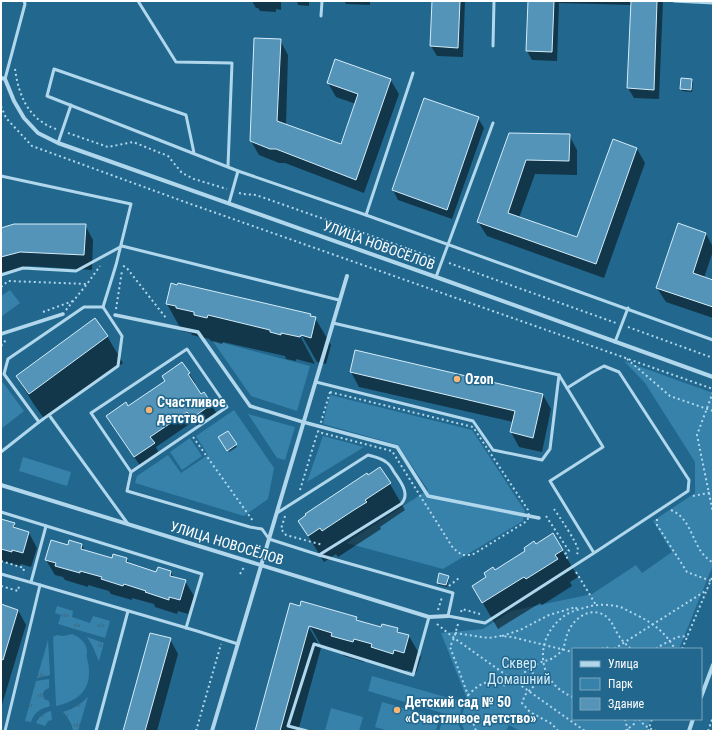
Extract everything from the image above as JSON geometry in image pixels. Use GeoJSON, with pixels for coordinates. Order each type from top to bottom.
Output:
{"type":"FeatureCollection","features":[{"type":"Feature","properties":{"kind":"street","name":"УЛИЦА НОВОСЁЛОВ"},"geometry":{"type":"LineString","coordinates":[[3,78],[24,118],[38,133],[58,142],[713,377]]}},
{"type":"Feature","properties":{"kind":"street"},"geometry":{"type":"LineString","coordinates":[[212,731],[347,276]]}},
{"type":"Feature","properties":{"kind":"street"},"geometry":{"type":"LineString","coordinates":[[1,334],[63,314]]}},
{"type":"Feature","properties":{"kind":"street"},"geometry":{"type":"LineString","coordinates":[[115,315],[198,332],[250,406],[320,427],[398,447],[428,496],[539,518]]}},
{"type":"Feature","properties":{"kind":"street","name":"УЛИЦА НОВОСЁЛОВ"},"geometry":{"type":"LineString","coordinates":[[1,485],[429,617],[448,616]]}},
{"type":"Feature","properties":{"kind":"street"},"geometry":{"type":"LineString","coordinates":[[702,694],[713,665]]}},
{"type":"Feature","properties":{"kind":"street"},"geometry":{"type":"LineString","coordinates":[[689,731],[693,720]]}},
{"type":"Feature","properties":{"kind":"lane"},"geometry":{"type":"LineString","coordinates":[[3,78],[25,4],[24,1]]}},
{"type":"Feature","properties":{"kind":"lane"},"geometry":{"type":"LineString","coordinates":[[138,1],[176,62],[232,63],[228,166]]}},
{"type":"Feature","properties":{"kind":"lane"},"geometry":{"type":"LineString","coordinates":[[321,16],[322,1]]}},
{"type":"Feature","properties":{"kind":"lane"},"geometry":{"type":"LineString","coordinates":[[492,46],[494,1]]}},
{"type":"Feature","properties":{"kind":"lane"},"geometry":{"type":"LineString","coordinates":[[674,1],[713,3]]}},
{"type":"Feature","properties":{"kind":"lane"},"geometry":{"type":"LineString","coordinates":[[194,153],[186,115],[54,69],[47,96],[238,171],[628,308],[713,340]]}},
{"type":"Feature","properties":{"kind":"lane"},"geometry":{"type":"LineString","coordinates":[[366,215],[413,73]]}},
{"type":"Feature","properties":{"kind":"lane"},"geometry":{"type":"LineString","coordinates":[[58,142],[70,105]]}},
{"type":"Feature","properties":{"kind":"lane"},"geometry":{"type":"LineString","coordinates":[[436,277],[493,123]]}},
{"type":"Feature","properties":{"kind":"lane"},"geometry":{"type":"LineString","coordinates":[[229,203],[238,171]]}},
{"type":"Feature","properties":{"kind":"lane"},"geometry":{"type":"LineString","coordinates":[[1,176],[131,204],[122,246],[103,307]]}},
{"type":"Feature","properties":{"kind":"lane"},"geometry":{"type":"LineString","coordinates":[[1,275],[23,268],[76,271],[122,246],[339,300]]}},
{"type":"Feature","properties":{"kind":"lane"},"geometry":{"type":"LineString","coordinates":[[39,422],[4,374],[8,359],[84,307],[103,307]]}},
{"type":"Feature","properties":{"kind":"lane"},"geometry":{"type":"LineString","coordinates":[[1,452],[39,422],[118,366],[122,336],[103,307]]}},
{"type":"Feature","properties":{"kind":"lane"},"geometry":{"type":"LineString","coordinates":[[616,342],[628,308]]}},
{"type":"Feature","properties":{"kind":"lane"},"geometry":{"type":"LineString","coordinates":[[333,323],[559,375],[602,447],[550,482],[594,553]]}},
{"type":"Feature","properties":{"kind":"lane"},"geometry":{"type":"LineString","coordinates":[[131,472],[92,413],[187,349],[227,407],[131,472],[127,491],[250,527],[262,529],[269,539],[452,593],[448,616],[485,623],[688,492],[689,480],[619,372],[604,366],[567,388]]}},
{"type":"Feature","properties":{"kind":"lane"},"geometry":{"type":"LineString","coordinates":[[316,382],[473,421],[493,450],[542,460],[550,449],[559,375]]}},
{"type":"Feature","properties":{"kind":"lane"},"geometry":{"type":"LineString","coordinates":[[49,415],[128,524]]}},
{"type":"Feature","properties":{"kind":"lane"},"geometry":{"type":"LineString","coordinates":[[277,513],[368,455],[381,458],[388,463],[403,486],[405,500],[402,504],[319,555]]}},
{"type":"Feature","properties":{"kind":"lane"},"geometry":{"type":"LineString","coordinates":[[1,512],[202,574],[186,628]]}},
{"type":"Feature","properties":{"kind":"lane"},"geometry":{"type":"LineString","coordinates":[[31,582],[46,526]]}},
{"type":"Feature","properties":{"kind":"lane"},"geometry":{"type":"LineString","coordinates":[[1,574],[238,644]]}},
{"type":"Feature","properties":{"kind":"lane"},"geometry":{"type":"LineString","coordinates":[[5,731],[40,585]]}},
{"type":"Feature","properties":{"kind":"lane"},"geometry":{"type":"LineString","coordinates":[[96,731],[128,611]]}},
{"type":"Feature","properties":{"kind":"lane"},"geometry":{"type":"LineString","coordinates":[[307,731],[288,726],[314,644],[413,675],[429,617]]}},
{"type":"Feature","properties":{"kind":"path"},"geometry":{"type":"LineString","coordinates":[[15,68],[18,87],[26,104],[37,118],[46,126],[108,147],[133,142],[168,156],[182,173],[194,179],[243,194],[256,195],[442,260],[713,358]]}},
{"type":"Feature","properties":{"kind":"path"},"geometry":{"type":"LineString","coordinates":[[1,106],[6,118],[32,146],[713,390],[697,434],[713,514]]}},
{"type":"Feature","properties":{"kind":"path"},"geometry":{"type":"LineString","coordinates":[[63,314],[103,263]]}},
{"type":"Feature","properties":{"kind":"path"},"geometry":{"type":"LineString","coordinates":[[115,315],[123,266],[126,267],[172,326]]}},
{"type":"Feature","properties":{"kind":"path"},"geometry":{"type":"LineString","coordinates":[[1,287],[8,282],[87,284]]}},
{"type":"Feature","properties":{"kind":"path"},"geometry":{"type":"LineString","coordinates":[[624,357],[670,396],[713,411]]}},
{"type":"Feature","properties":{"kind":"path"},"geometry":{"type":"LineString","coordinates":[[330,392],[473,427],[528,510],[529,516],[527,521],[472,555],[462,555],[453,548],[392,451],[318,432],[330,392]]}},
{"type":"Feature","properties":{"kind":"path"},"geometry":{"type":"LineString","coordinates":[[190,432],[253,521],[258,523]]}},
{"type":"Feature","properties":{"kind":"path"},"geometry":{"type":"LineString","coordinates":[[693,496],[713,492]]}},
{"type":"Feature","properties":{"kind":"path"},"geometry":{"type":"LineString","coordinates":[[667,513],[677,506]]}},
{"type":"Feature","properties":{"kind":"path"},"geometry":{"type":"LineString","coordinates":[[545,515],[569,551],[564,554],[570,562],[577,555],[578,550],[554,509]]}},
{"type":"Feature","properties":{"kind":"path"},"geometry":{"type":"LineString","coordinates":[[671,510],[684,518],[700,551],[713,563]]}},
{"type":"Feature","properties":{"kind":"path"},"geometry":{"type":"LineString","coordinates":[[662,516],[658,519],[657,525],[687,572],[711,581]]}},
{"type":"Feature","properties":{"kind":"path"},"geometry":{"type":"LineString","coordinates":[[240,574],[251,550],[259,546],[264,533]]}},
{"type":"Feature","properties":{"kind":"path"},"geometry":{"type":"LineString","coordinates":[[573,567],[596,605]]}},
{"type":"Feature","properties":{"kind":"path"},"geometry":{"type":"LineString","coordinates":[[682,648],[713,575]]}},
{"type":"Feature","properties":{"kind":"path"},"geometry":{"type":"LineString","coordinates":[[459,578],[443,590],[436,617],[436,623],[454,638],[585,731]]}},
{"type":"Feature","properties":{"kind":"path"},"geometry":{"type":"LineString","coordinates":[[615,648],[707,590]]}},
{"type":"Feature","properties":{"kind":"path"},"geometry":{"type":"LineString","coordinates":[[572,696],[559,689],[550,680],[545,670],[542,658],[544,644],[549,633],[566,615],[577,610],[596,605],[620,607],[644,619],[662,631],[674,648]]}},
{"type":"Feature","properties":{"kind":"path"},"geometry":{"type":"LineString","coordinates":[[455,634],[489,638],[500,636],[520,630],[549,615],[576,607],[577,610]]}},
{"type":"Feature","properties":{"kind":"path"},"geometry":{"type":"LineString","coordinates":[[476,731],[468,695],[450,647],[462,609],[482,614]]}},
{"type":"Feature","properties":{"kind":"path"},"geometry":{"type":"LineString","coordinates":[[468,695],[481,684],[491,682],[500,686],[508,684],[514,681],[530,667],[552,659],[563,649],[567,634],[573,624],[582,615],[590,612],[600,613],[608,617],[618,636],[630,648]]}},
{"type":"Feature","properties":{"kind":"path"},"geometry":{"type":"LineString","coordinates":[[500,636],[512,637],[572,652]]}},
{"type":"Feature","properties":{"kind":"path"},"geometry":{"type":"LineString","coordinates":[[658,648],[677,637],[688,636]]}},
{"type":"Feature","properties":{"kind":"path"},"geometry":{"type":"LineString","coordinates":[[196,731],[222,640]]}},
{"type":"Feature","properties":{"kind":"path"},"geometry":{"type":"LineString","coordinates":[[536,664],[533,670],[534,686],[525,695],[522,703],[530,712],[552,724],[558,731]]}},
{"type":"Feature","properties":{"kind":"path"},"geometry":{"type":"LineString","coordinates":[[708,731],[713,717]]}},
{"type":"Feature","properties":{"kind":"path"},"geometry":{"type":"LineString","coordinates":[[625,720],[628,730]]}},
{"type":"Feature","properties":{"kind":"path"},"geometry":{"type":"LineString","coordinates":[[625,731],[634,724],[635,720]]}},
{"type":"Feature","properties":{"kind":"path"},"geometry":{"type":"LineString","coordinates":[[640,720],[648,730],[656,731]]}},
{"type":"Feature","properties":{"kind":"path"},"geometry":{"type":"LineString","coordinates":[[648,730],[652,720]]}},
{"type":"Feature","properties":{"kind":"green space"},"geometry":{"type":"Polygon","coordinates":[[[10,290],[20,303],[1,317],[1,296],[10,290]]]}},
{"type":"Feature","properties":{"kind":"green space"},"geometry":{"type":"Polygon","coordinates":[[[212,340],[310,366],[297,411],[251,396],[212,340]]]}},
{"type":"Feature","properties":{"kind":"green space","name":"Сквер Домашний"},"geometry":{"type":"Polygon","coordinates":[[[624,361],[713,393],[713,565],[679,648],[572,648],[572,720],[651,720],[646,731],[520,731],[509,725],[506,731],[465,731],[460,721],[467,699],[441,633],[483,629],[511,611],[592,594],[636,565],[642,573],[672,552],[653,521],[695,493],[695,462],[645,383],[624,361]]]}},
{"type":"Feature","properties":{"kind":"green space"},"geometry":{"type":"Polygon","coordinates":[[[1,380],[24,411],[1,429],[1,380]]]}},
{"type":"Feature","properties":{"kind":"green space"},"geometry":{"type":"Polygon","coordinates":[[[330,395],[472,430],[525,511],[523,521],[443,569],[346,543],[428,490],[398,445],[323,424],[330,395]]]}},
{"type":"Feature","properties":{"kind":"green space"},"geometry":{"type":"Polygon","coordinates":[[[234,410],[274,468],[268,499],[244,516],[135,483],[137,476],[168,455],[181,473],[208,455],[196,436],[234,410]]]}},
{"type":"Feature","properties":{"kind":"green space"},"geometry":{"type":"Polygon","coordinates":[[[248,414],[295,427],[285,460],[277,458],[248,414]]]}},
{"type":"Feature","properties":{"kind":"green space"},"geometry":{"type":"Polygon","coordinates":[[[323,436],[364,447],[307,482],[323,436]]]}},
{"type":"Feature","properties":{"kind":"green space"},"geometry":{"type":"Polygon","coordinates":[[[190,438],[202,456],[182,470],[170,452],[190,438]]]}},
{"type":"Feature","properties":{"kind":"green space"},"geometry":{"type":"Polygon","coordinates":[[[23,457],[71,472],[67,486],[19,471],[23,457]]]}},
{"type":"Feature","properties":{"kind":"green space"},"geometry":{"type":"Polygon","coordinates":[[[57,606],[73,611],[72,617],[90,623],[93,616],[110,621],[105,638],[58,624],[61,615],[55,613],[57,606]]]}},
{"type":"Feature","properties":{"kind":"green space"},"geometry":{"type":"Polygon","coordinates":[[[72,634],[78,637],[86,646],[89,678],[87,685],[80,695],[69,702],[56,706],[53,637],[57,635],[63,636],[72,634]]]}},
{"type":"Feature","properties":{"kind":"green space"},"geometry":{"type":"Polygon","coordinates":[[[87,637],[104,643],[99,661],[92,645],[87,637]]]}},
{"type":"Feature","properties":{"kind":"green space"},"geometry":{"type":"Polygon","coordinates":[[[48,640],[50,675],[37,678],[48,640]]]}},
{"type":"Feature","properties":{"kind":"green space"},"geometry":{"type":"Polygon","coordinates":[[[372,676],[463,702],[459,718],[368,691],[372,676]]]}},
{"type":"Feature","properties":{"kind":"green space"},"geometry":{"type":"Polygon","coordinates":[[[49,679],[49,688],[43,693],[44,699],[49,701],[50,706],[38,711],[31,722],[25,721],[36,681],[49,679]]]}},
{"type":"Feature","properties":{"kind":"green space"},"geometry":{"type":"Polygon","coordinates":[[[88,697],[78,731],[73,731],[71,723],[63,712],[77,706],[88,697]]]}},
{"type":"Feature","properties":{"kind":"green space","name":"Детский сад № 50 «Счастливое детство»"},"geometry":{"type":"Polygon","coordinates":[[[382,702],[439,718],[436,731],[389,731],[375,727],[382,702]]]}},
{"type":"Feature","properties":{"kind":"green space"},"geometry":{"type":"Polygon","coordinates":[[[331,708],[363,717],[359,731],[325,731],[331,708]]]}},
{"type":"Feature","properties":{"kind":"green space"},"geometry":{"type":"Polygon","coordinates":[[[51,711],[52,720],[48,721],[45,726],[36,723],[38,719],[51,711]]]}},
{"type":"Feature","properties":{"kind":"green space"},"geometry":{"type":"Polygon","coordinates":[[[443,720],[458,724],[462,731],[439,731],[443,720]]]}},
{"type":"Feature","properties":{"kind":"building"},"geometry":{"type":"Polygon","coordinates":[[[432,1],[460,1],[458,48],[430,46],[432,1]]]}},
{"type":"Feature","properties":{"kind":"building"},"geometry":{"type":"Polygon","coordinates":[[[528,1],[554,1],[552,52],[526,51],[528,1]]]}},
{"type":"Feature","properties":{"kind":"building"},"geometry":{"type":"Polygon","coordinates":[[[631,1],[657,1],[654,90],[627,88],[631,1]]]}},
{"type":"Feature","properties":{"kind":"building"},"geometry":{"type":"Polygon","coordinates":[[[254,38],[281,39],[277,121],[341,144],[358,94],[327,83],[335,59],[391,79],[356,180],[276,149],[270,149],[250,141],[254,38]]]}},
{"type":"Feature","properties":{"kind":"building"},"geometry":{"type":"Polygon","coordinates":[[[681,78],[692,79],[691,90],[680,89],[681,78]]]}},
{"type":"Feature","properties":{"kind":"building"},"geometry":{"type":"Polygon","coordinates":[[[424,98],[479,117],[447,210],[392,190],[424,98]]]}},
{"type":"Feature","properties":{"kind":"building"},"geometry":{"type":"Polygon","coordinates":[[[509,133],[570,134],[569,161],[526,160],[508,213],[577,237],[613,139],[637,148],[596,264],[477,222],[509,133]]]}},
{"type":"Feature","properties":{"kind":"building"},"geometry":{"type":"Polygon","coordinates":[[[678,223],[706,233],[693,273],[713,280],[713,307],[656,288],[678,223]]]}},
{"type":"Feature","properties":{"kind":"building"},"geometry":{"type":"Polygon","coordinates":[[[14,224],[86,224],[84,255],[20,252],[1,257],[1,228],[14,224]]]}},
{"type":"Feature","properties":{"kind":"building"},"geometry":{"type":"Polygon","coordinates":[[[171,283],[177,285],[178,283],[311,314],[310,316],[316,317],[311,338],[301,335],[300,337],[281,333],[281,335],[270,332],[270,330],[208,315],[207,318],[194,315],[194,312],[176,308],[176,306],[166,304],[171,283]]]}},
{"type":"Feature","properties":{"kind":"building"},"geometry":{"type":"Polygon","coordinates":[[[95,318],[108,336],[29,394],[16,376],[95,318]]]}},
{"type":"Feature","properties":{"kind":"building"},"geometry":{"type":"Polygon","coordinates":[[[355,350],[543,394],[533,438],[510,432],[515,411],[350,372],[355,350]]]}},
{"type":"Feature","properties":{"kind":"building","name":"Счастливое детство"},"geometry":{"type":"Polygon","coordinates":[[[182,362],[190,373],[188,374],[201,394],[204,392],[212,404],[192,418],[187,412],[150,437],[155,443],[134,457],[106,416],[126,402],[128,406],[165,381],[162,376],[182,362]]]}},
{"type":"Feature","properties":{"kind":"building"},"geometry":{"type":"Polygon","coordinates":[[[228,431],[237,444],[227,451],[218,437],[228,431]]]}},
{"type":"Feature","properties":{"kind":"building"},"geometry":{"type":"Polygon","coordinates":[[[380,467],[391,483],[365,500],[367,502],[322,531],[320,528],[308,536],[298,521],[306,515],[305,514],[367,473],[368,475],[380,467]]]}},
{"type":"Feature","properties":{"kind":"building"},"geometry":{"type":"Polygon","coordinates":[[[1,519],[15,523],[13,527],[29,532],[23,553],[1,549],[1,519]]]}},
{"type":"Feature","properties":{"kind":"building"},"geometry":{"type":"Polygon","coordinates":[[[553,533],[563,550],[555,555],[558,559],[526,579],[524,577],[482,603],[472,586],[486,577],[484,573],[493,567],[495,570],[525,551],[524,548],[534,541],[536,544],[553,533]]]}},
{"type":"Feature","properties":{"kind":"building"},"geometry":{"type":"Polygon","coordinates":[[[51,540],[68,545],[69,540],[82,544],[81,549],[112,558],[113,554],[127,558],[126,562],[156,572],[158,567],[171,571],[170,576],[186,580],[180,600],[169,597],[169,600],[124,584],[123,586],[101,579],[102,577],[55,566],[56,563],[45,560],[51,540]]]}},
{"type":"Feature","properties":{"kind":"building"},"geometry":{"type":"Polygon","coordinates":[[[439,573],[449,576],[446,585],[437,583],[439,573]]]}},
{"type":"Feature","properties":{"kind":"building"},"geometry":{"type":"Polygon","coordinates":[[[301,601],[357,617],[356,620],[381,627],[382,624],[398,628],[397,632],[409,635],[404,653],[394,650],[393,654],[371,647],[372,644],[354,639],[353,642],[331,636],[332,633],[309,626],[280,731],[255,731],[290,603],[300,606],[301,601]]]}},
{"type":"Feature","properties":{"kind":"building"},"geometry":{"type":"Polygon","coordinates":[[[1,604],[18,610],[3,660],[1,659],[1,604]]]}},
{"type":"Feature","properties":{"kind":"building"},"geometry":{"type":"Polygon","coordinates":[[[150,633],[171,638],[145,731],[123,731],[150,633]]]}},
{"type":"Feature","properties":{"kind":"place","name":"Ozon"},"geometry":{"type":"Point","coordinates":[457,379]}},
{"type":"Feature","properties":{"kind":"place","name":"Счастливое детство"},"geometry":{"type":"Point","coordinates":[149,410]}},
{"type":"Feature","properties":{"kind":"place","name":"Детский сад № 50 «Счастливое детство»"},"geometry":{"type":"Point","coordinates":[397,710]}}]}
